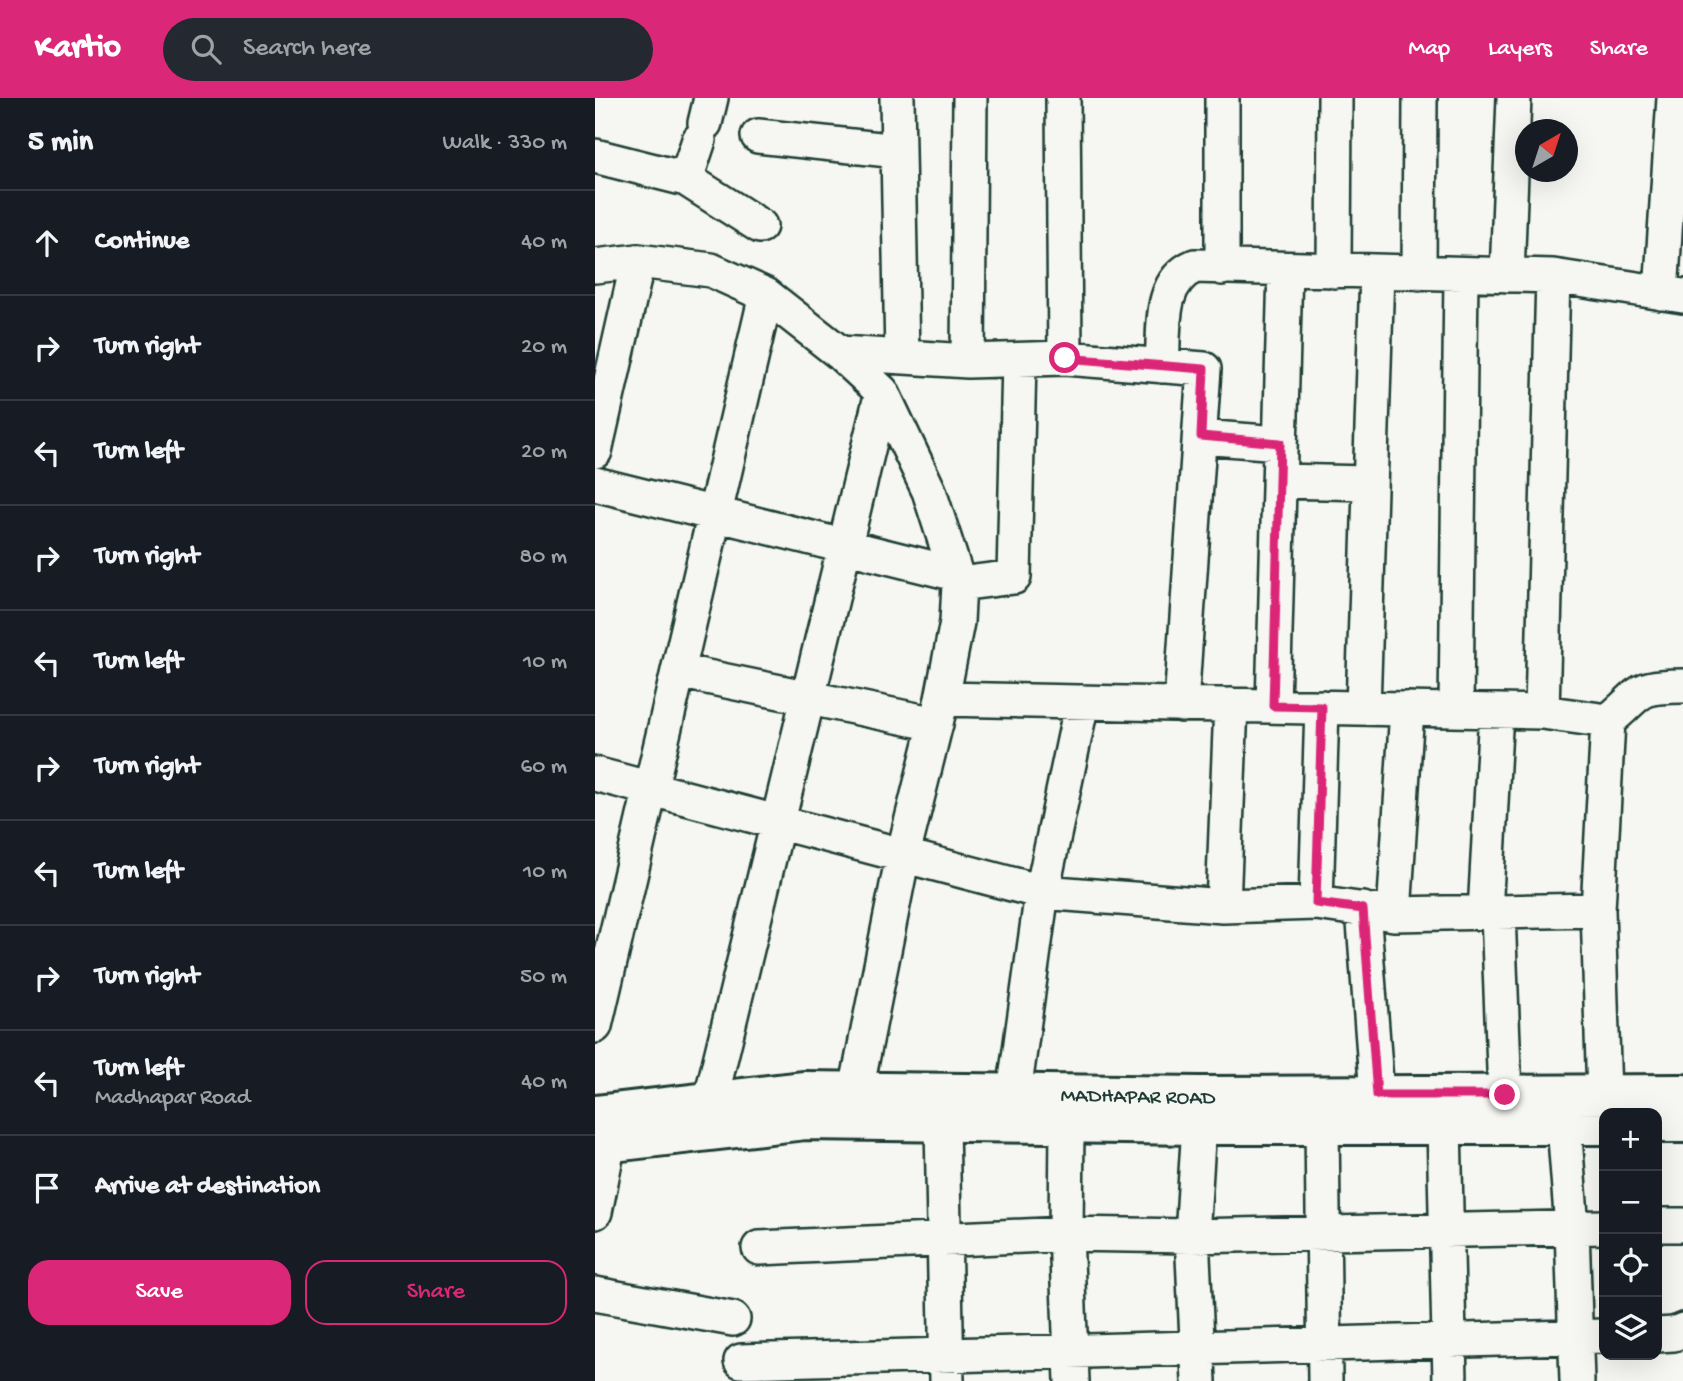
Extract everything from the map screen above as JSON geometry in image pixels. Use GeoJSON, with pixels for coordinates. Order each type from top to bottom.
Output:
{"type":"FeatureCollection","features":[{"type":"Feature","properties":{"kind":"main road","name":"MADHAPAR ROAD"},"geometry":{"type":"LineString","coordinates":[[600,1134],[710,1101],[803,1091],[1505,1095],[1599,1109]]}},
{"type":"Feature","properties":{"kind":"main road","name":"MADHAPAR ROAD"},"geometry":{"type":"LineString","coordinates":[[1614,1108],[1683,1094]]}},
{"type":"Feature","properties":{"kind":"main road","name":"MADHAPAR ROAD"},"geometry":{"type":"LineString","coordinates":[[600,1134],[805,1121],[1564,1125],[1599,1112]]}},
{"type":"Feature","properties":{"kind":"main road"},"geometry":{"type":"LineString","coordinates":[[1662,1123],[1683,1123]]}},
{"type":"Feature","properties":{"kind":"street"},"geometry":{"type":"LineString","coordinates":[[897,98],[902,357]]}},
{"type":"Feature","properties":{"kind":"street"},"geometry":{"type":"LineString","coordinates":[[968,361],[970,98]]}},
{"type":"Feature","properties":{"kind":"street"},"geometry":{"type":"LineString","coordinates":[[1063,98],[1065,358]]}},
{"type":"Feature","properties":{"kind":"street"},"geometry":{"type":"LineString","coordinates":[[1222,98],[1222,268]]}},
{"type":"Feature","properties":{"kind":"street"},"geometry":{"type":"LineString","coordinates":[[1334,271],[1335,98]]}},
{"type":"Feature","properties":{"kind":"street"},"geometry":{"type":"LineString","coordinates":[[1419,273],[1420,98]]}},
{"type":"Feature","properties":{"kind":"street"},"geometry":{"type":"LineString","coordinates":[[1507,275],[1514,98]]}},
{"type":"Feature","properties":{"kind":"street"},"geometry":{"type":"LineString","coordinates":[[1162,366],[1168,290],[1183,271],[1195,266],[1553,276],[1672,295],[1674,98]]}},
{"type":"Feature","properties":{"kind":"street"},"geometry":{"type":"LineString","coordinates":[[686,179],[705,121]]}},
{"type":"Feature","properties":{"kind":"street"},"geometry":{"type":"LineString","coordinates":[[758,136],[898,151]]}},
{"type":"Feature","properties":{"kind":"street"},"geometry":{"type":"LineString","coordinates":[[595,156],[686,179],[760,226]]}},
{"type":"Feature","properties":{"kind":"street"},"geometry":{"type":"LineString","coordinates":[[595,451],[638,261]]}},
{"type":"Feature","properties":{"kind":"street"},"geometry":{"type":"LineString","coordinates":[[595,266],[638,261],[711,270],[766,295],[840,353],[881,392],[929,491],[958,579],[957,622],[939,711],[903,855],[856,1090]]}},
{"type":"Feature","properties":{"kind":"street"},"geometry":{"type":"LineString","coordinates":[[1273,706],[1285,269]]}},
{"type":"Feature","properties":{"kind":"street"},"geometry":{"type":"LineString","coordinates":[[1363,708],[1377,272]]}},
{"type":"Feature","properties":{"kind":"street"},"geometry":{"type":"LineString","coordinates":[[1456,710],[1461,274]]}},
{"type":"Feature","properties":{"kind":"street"},"geometry":{"type":"LineString","coordinates":[[1542,712],[1553,276]]}},
{"type":"Feature","properties":{"kind":"street"},"geometry":{"type":"LineString","coordinates":[[595,1026],[766,295]]}},
{"type":"Feature","properties":{"kind":"street"},"geometry":{"type":"LineString","coordinates":[[840,353],[968,361],[1065,358],[1204,369],[1181,705]]}},
{"type":"Feature","properties":{"kind":"street"},"geometry":{"type":"LineString","coordinates":[[595,484],[844,545],[958,579],[1014,577],[1019,360]]}},
{"type":"Feature","properties":{"kind":"street"},"geometry":{"type":"LineString","coordinates":[[710,1101],[881,392]]}},
{"type":"Feature","properties":{"kind":"street"},"geometry":{"type":"LineString","coordinates":[[1201,436],[1280,443]]}},
{"type":"Feature","properties":{"kind":"street"},"geometry":{"type":"LineString","coordinates":[[1279,481],[1370,483]]}},
{"type":"Feature","properties":{"kind":"street"},"geometry":{"type":"LineString","coordinates":[[678,671],[807,698],[939,711],[1081,702],[1542,712],[1608,721]]}},
{"type":"Feature","properties":{"kind":"street"},"geometry":{"type":"LineString","coordinates":[[1604,1108],[1598,910],[1608,721],[1642,690],[1652,686],[1683,686]]}},
{"type":"Feature","properties":{"kind":"street"},"geometry":{"type":"LineString","coordinates":[[1014,1093],[1042,892],[1081,702]]}},
{"type":"Feature","properties":{"kind":"street"},"geometry":{"type":"LineString","coordinates":[[1223,906],[1230,705]]}},
{"type":"Feature","properties":{"kind":"street"},"geometry":{"type":"LineString","coordinates":[[1316,903],[1322,707]]}},
{"type":"Feature","properties":{"kind":"street"},"geometry":{"type":"LineString","coordinates":[[1377,1095],[1379,911],[1407,709]]}},
{"type":"Feature","properties":{"kind":"street"},"geometry":{"type":"LineString","coordinates":[[1496,711],[1492,913],[1505,1095]]}},
{"type":"Feature","properties":{"kind":"street"},"geometry":{"type":"LineString","coordinates":[[595,774],[1042,892],[1223,906],[1316,903],[1379,911],[1492,913],[1598,910]]}},
{"type":"Feature","properties":{"kind":"street"},"geometry":{"type":"LineString","coordinates":[[942,1123],[947,1368]]}},
{"type":"Feature","properties":{"kind":"street"},"geometry":{"type":"LineString","coordinates":[[1067,1124],[1066,1234],[1071,1367]]}},
{"type":"Feature","properties":{"kind":"street"},"geometry":{"type":"LineString","coordinates":[[1198,1365],[1192,1236],[1199,1125]]}},
{"type":"Feature","properties":{"kind":"street"},"geometry":{"type":"LineString","coordinates":[[1322,1125],[1321,1233],[1325,1381]]}},
{"type":"Feature","properties":{"kind":"street"},"geometry":{"type":"LineString","coordinates":[[1444,1125],[1450,1381]]}},
{"type":"Feature","properties":{"kind":"street"},"geometry":{"type":"LineString","coordinates":[[1564,1125],[1588,1227],[1591,1337],[1577,1381]]}},
{"type":"Feature","properties":{"kind":"street"},"geometry":{"type":"LineString","coordinates":[[595,1212],[600,1134]]}},
{"type":"Feature","properties":{"kind":"street"},"geometry":{"type":"LineString","coordinates":[[1662,1225],[1683,1225]]}},
{"type":"Feature","properties":{"kind":"street"},"geometry":{"type":"LineString","coordinates":[[759,1248],[1066,1234],[1192,1236],[1588,1227]]}},
{"type":"Feature","properties":{"kind":"street"},"geometry":{"type":"LineString","coordinates":[[595,1294],[733,1320]]}},
{"type":"Feature","properties":{"kind":"street"},"geometry":{"type":"LineString","coordinates":[[1662,1335],[1674,1334],[1683,1329]]}},
{"type":"Feature","properties":{"kind":"street"},"geometry":{"type":"LineString","coordinates":[[741,1361],[825,1370],[1198,1365],[1324,1345],[1591,1337]]}},
{"type":"Feature","properties":{"kind":"route"},"geometry":{"type":"LineString","coordinates":[[1065,358],[1204,369],[1201,436],[1280,443],[1273,706],[1322,707],[1316,903],[1363,909],[1377,1095],[1505,1095]]}}]}
